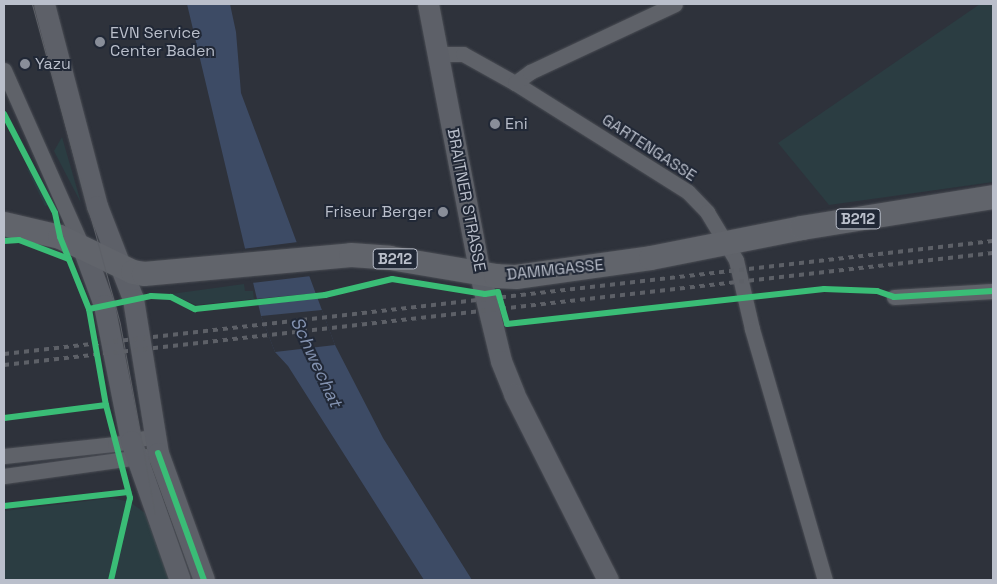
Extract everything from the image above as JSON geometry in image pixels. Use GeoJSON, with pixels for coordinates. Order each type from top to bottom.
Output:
{"type":"FeatureCollection","features":[{"type":"Feature","properties":{"kind":"main road","name":"DAMMGASSE"},"geometry":{"type":"LineString","coordinates":[[4,224],[60,237],[120,266],[144,274],[239,267],[351,255],[390,258],[480,274],[516,277],[651,258],[993,197]]}},
{"type":"Feature","properties":{"kind":"street"},"geometry":{"type":"LineString","coordinates":[[44,4],[97,206],[120,266],[139,324],[156,445],[204,580]]}},
{"type":"Feature","properties":{"kind":"street","name":"BRAITNER STRASSE"},"geometry":{"type":"LineString","coordinates":[[428,4],[480,274],[500,362],[514,394],[608,580]]}},
{"type":"Feature","properties":{"kind":"street"},"geometry":{"type":"LineString","coordinates":[[515,83],[530,72],[675,4]]}},
{"type":"Feature","properties":{"kind":"street","name":"GARTENGASSE"},"geometry":{"type":"LineString","coordinates":[[438,54],[463,54],[515,83],[688,192],[707,212],[736,260],[752,329],[825,580]]}},
{"type":"Feature","properties":{"kind":"street"},"geometry":{"type":"LineString","coordinates":[[4,70],[83,248],[104,306],[133,450],[180,580]]}},
{"type":"Feature","properties":{"kind":"street"},"geometry":{"type":"LineString","coordinates":[[894,297],[993,291]]}},
{"type":"Feature","properties":{"kind":"street"},"geometry":{"type":"LineString","coordinates":[[4,476],[156,445]]}},
{"type":"Feature","properties":{"kind":"street"},"geometry":{"type":"LineString","coordinates":[[4,456],[133,450]]}},
{"type":"Feature","properties":{"kind":"shaded area"},"geometry":{"type":"Polygon","coordinates":[[[980,4],[993,4],[993,182],[829,205],[778,143],[980,4]]]}},
{"type":"Feature","properties":{"kind":"shaded area"},"geometry":{"type":"Polygon","coordinates":[[[62,137],[81,203],[54,151],[62,137]]]}},
{"type":"Feature","properties":{"kind":"shaded area"},"geometry":{"type":"Polygon","coordinates":[[[26,167],[35,175],[50,205],[45,206],[26,167]]]}},
{"type":"Feature","properties":{"kind":"shaded area"},"geometry":{"type":"Polygon","coordinates":[[[244,284],[245,291],[253,291],[254,299],[196,305],[171,294],[244,284]]]}},
{"type":"Feature","properties":{"kind":"shaded area"},"geometry":{"type":"Polygon","coordinates":[[[112,498],[130,502],[145,513],[170,580],[4,580],[4,511],[112,498]]]}},
{"type":"Feature","properties":{"kind":"water","name":"Schwechat"},"geometry":{"type":"Polygon","coordinates":[[[187,4],[230,4],[236,32],[241,93],[335,345],[383,438],[472,580],[424,580],[288,366],[275,352],[261,316],[187,4]]]}},
{"type":"Feature","properties":{"kind":"pier"},"geometry":{"type":"Polygon","coordinates":[[[298,242],[311,276],[251,283],[242,249],[298,242]]]}},
{"type":"Feature","properties":{"kind":"pier"},"geometry":{"type":"Polygon","coordinates":[[[318,293],[320,298],[256,305],[255,299],[318,293]]]}},
{"type":"Feature","properties":{"kind":"pier"},"geometry":{"type":"Polygon","coordinates":[[[322,310],[335,345],[275,352],[261,316],[322,310]]]}},
{"type":"Feature","properties":{"kind":"tram line"},"geometry":{"type":"LineString","coordinates":[[32,4],[120,324],[155,514]]}},
{"type":"Feature","properties":{"kind":"tram line"},"geometry":{"type":"LineString","coordinates":[[148,456],[194,580]]}},
{"type":"Feature","properties":{"kind":"railway"},"geometry":{"type":"LineString","coordinates":[[4,354],[993,241]]}},
{"type":"Feature","properties":{"kind":"railway"},"geometry":{"type":"LineString","coordinates":[[4,365],[993,253]]}},
{"type":"Feature","properties":{"kind":"cycle path"},"geometry":{"type":"LineString","coordinates":[[4,114],[55,213],[60,237],[89,309],[106,405],[130,498],[111,580]]}},
{"type":"Feature","properties":{"kind":"cycle path"},"geometry":{"type":"LineString","coordinates":[[4,241],[19,240],[69,259]]}},
{"type":"Feature","properties":{"kind":"cycle path"},"geometry":{"type":"LineString","coordinates":[[89,309],[151,296],[171,297],[195,309],[325,295],[392,279],[485,294],[498,292],[507,324],[824,289],[877,291],[894,297],[993,291]]}},
{"type":"Feature","properties":{"kind":"cycle path"},"geometry":{"type":"LineString","coordinates":[[4,418],[106,405]]}},
{"type":"Feature","properties":{"kind":"cycle path"},"geometry":{"type":"LineString","coordinates":[[158,453],[204,580]]}},
{"type":"Feature","properties":{"kind":"cycle path"},"geometry":{"type":"LineString","coordinates":[[4,506],[128,492]]}},
{"type":"Feature","properties":{"kind":"place","name":"EVN Service Center Baden"},"geometry":{"type":"Point","coordinates":[100,42]}},
{"type":"Feature","properties":{"kind":"place","name":"Yazu"},"geometry":{"type":"Point","coordinates":[25,64]}},
{"type":"Feature","properties":{"kind":"place","name":"Eni"},"geometry":{"type":"Point","coordinates":[495,124]}},
{"type":"Feature","properties":{"kind":"place","name":"Friseur Berger"},"geometry":{"type":"Point","coordinates":[443,212]}}]}
